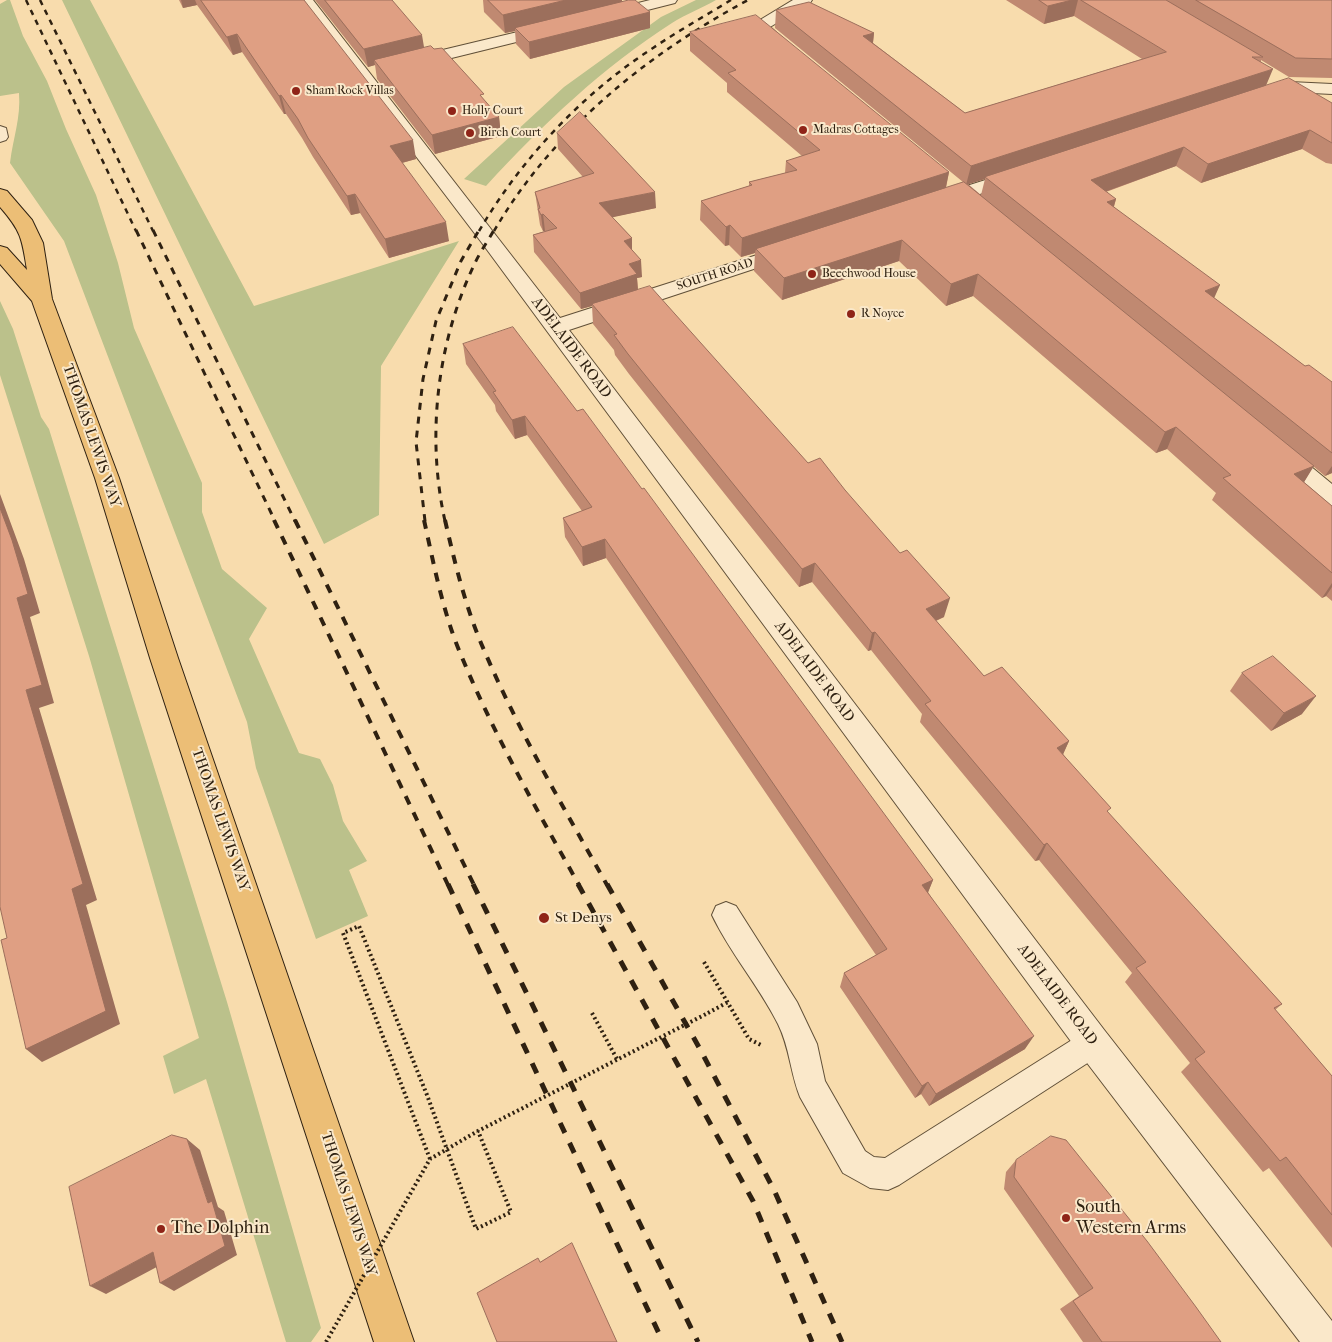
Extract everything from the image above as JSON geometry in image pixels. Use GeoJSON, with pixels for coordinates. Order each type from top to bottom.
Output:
{"type":"FeatureCollection","features":[{"type":"Feature","properties":{"kind":"main road","name":"THOMAS LEWIS WAY"},"geometry":{"type":"LineString","coordinates":[[0,195],[25,224],[33,243],[42,299],[107,478],[164,658],[394,1342]]}},
{"type":"Feature","properties":{"kind":"main road","name":"THOMAS LEWIS WAY"},"geometry":{"type":"LineString","coordinates":[[0,252],[42,299]]}},
{"type":"Feature","properties":{"kind":"street","name":"ADELAIDE ROAD"},"geometry":{"type":"LineString","coordinates":[[305,0],[372,73],[556,327],[1093,1043],[1324,1342]]}},
{"type":"Feature","properties":{"kind":"street"},"geometry":{"type":"LineString","coordinates":[[594,18],[669,0]]}},
{"type":"Feature","properties":{"kind":"street"},"geometry":{"type":"LineString","coordinates":[[799,59],[760,26],[804,0]]}},
{"type":"Feature","properties":{"kind":"street"},"geometry":{"type":"LineString","coordinates":[[398,66],[564,25]]}},
{"type":"Feature","properties":{"kind":"street"},"geometry":{"type":"LineString","coordinates":[[1252,99],[1282,83],[1332,89]]}},
{"type":"Feature","properties":{"kind":"street"},"geometry":{"type":"LineString","coordinates":[[1282,83],[1316,102]]}},
{"type":"Feature","properties":{"kind":"street"},"geometry":{"type":"LineString","coordinates":[[926,206],[956,188],[1038,169]]}},
{"type":"Feature","properties":{"kind":"street"},"geometry":{"type":"LineString","coordinates":[[956,188],[982,210]]}},
{"type":"Feature","properties":{"kind":"street","name":"SOUTH ROAD"},"geometry":{"type":"LineString","coordinates":[[556,327],[805,246]]}},
{"type":"Feature","properties":{"kind":"street"},"geometry":{"type":"LineString","coordinates":[[1264,441],[1332,497]]}},
{"type":"Feature","properties":{"kind":"lane"},"geometry":{"type":"LineString","coordinates":[[0,130],[0,137]]}},
{"type":"Feature","properties":{"kind":"lane"},"geometry":{"type":"LineString","coordinates":[[726,915],[786,1012],[802,1044],[811,1086],[854,1162],[870,1172],[888,1174],[1093,1043]]}},
{"type":"Feature","properties":{"kind":"path"},"geometry":{"type":"LineString","coordinates":[[430,1159],[343,933],[359,926],[427,1095],[476,1230],[511,1212],[478,1131]]}},
{"type":"Feature","properties":{"kind":"path"},"geometry":{"type":"LineString","coordinates":[[704,962],[749,1039]]}},
{"type":"Feature","properties":{"kind":"path"},"geometry":{"type":"LineString","coordinates":[[326,1342],[430,1159],[478,1131],[618,1061],[728,1002]]}},
{"type":"Feature","properties":{"kind":"path"},"geometry":{"type":"LineString","coordinates":[[592,1013],[618,1061]]}},
{"type":"Feature","properties":{"kind":"green space"},"geometry":{"type":"Polygon","coordinates":[[[10,0],[23,36],[47,81],[96,195],[118,263],[134,328],[202,483],[202,512],[222,569],[267,608],[249,639],[299,753],[320,759],[333,785],[343,821],[367,861],[349,870],[368,916],[316,939],[256,768],[247,722],[64,241],[10,163],[18,120],[19,93],[0,96],[0,4],[10,0]]]}},
{"type":"Feature","properties":{"kind":"green space"},"geometry":{"type":"Polygon","coordinates":[[[62,0],[90,0],[254,306],[459,241],[381,366],[379,515],[324,544],[62,0]]]}},
{"type":"Feature","properties":{"kind":"green space"},"geometry":{"type":"Polygon","coordinates":[[[696,0],[716,0],[672,23],[622,58],[551,119],[486,186],[464,179],[564,87],[661,17],[696,0]]]}},
{"type":"Feature","properties":{"kind":"green space"},"geometry":{"type":"Polygon","coordinates":[[[0,301],[13,329],[41,417],[49,429],[227,1002],[321,1328],[311,1342],[286,1342],[206,1079],[174,1094],[163,1056],[199,1038],[89,656],[0,375],[0,301]]]}},
{"type":"Feature","properties":{"kind":"building"},"geometry":{"type":"Polygon","coordinates":[[[201,0],[304,0],[413,140],[390,146],[446,222],[385,239],[355,194],[347,196],[308,138],[298,119],[281,95],[279,96],[237,34],[227,37],[201,0]]]}},
{"type":"Feature","properties":{"kind":"building"},"geometry":{"type":"Polygon","coordinates":[[[325,0],[392,0],[422,35],[364,49],[325,0]]]}},
{"type":"Feature","properties":{"kind":"building"},"geometry":{"type":"Polygon","coordinates":[[[488,0],[566,0],[503,15],[488,0]]]}},
{"type":"Feature","properties":{"kind":"building"},"geometry":{"type":"Polygon","coordinates":[[[635,0],[650,12],[529,42],[515,28],[635,0]]]}},
{"type":"Feature","properties":{"kind":"building"},"geometry":{"type":"Polygon","coordinates":[[[1039,0],[1072,0],[1048,6],[1039,0]]]}},
{"type":"Feature","properties":{"kind":"building"},"geometry":{"type":"Polygon","coordinates":[[[1081,0],[1166,0],[1263,57],[1252,57],[1273,69],[971,166],[776,10],[809,2],[874,33],[863,36],[965,113],[1166,52],[1081,0]]]}},
{"type":"Feature","properties":{"kind":"building"},"geometry":{"type":"Polygon","coordinates":[[[1196,0],[1332,0],[1332,59],[1296,58],[1196,0]]]}},
{"type":"Feature","properties":{"kind":"building"},"geometry":{"type":"Polygon","coordinates":[[[756,15],[949,172],[742,238],[730,225],[726,227],[701,201],[752,185],[749,182],[797,170],[786,161],[820,150],[728,73],[736,70],[690,32],[756,15]]]}},
{"type":"Feature","properties":{"kind":"building"},"geometry":{"type":"Polygon","coordinates":[[[431,46],[434,49],[442,48],[484,94],[480,95],[499,117],[432,135],[374,60],[431,46]]]}},
{"type":"Feature","properties":{"kind":"building"},"geometry":{"type":"Polygon","coordinates":[[[1289,78],[1332,103],[1332,143],[1310,130],[1208,164],[1184,147],[1091,180],[1116,199],[1107,202],[1220,285],[1205,291],[1305,366],[1309,365],[1332,382],[1332,453],[985,177],[1289,78]]]}},
{"type":"Feature","properties":{"kind":"building"},"geometry":{"type":"Polygon","coordinates":[[[580,112],[655,192],[599,203],[632,238],[624,241],[641,260],[629,264],[637,274],[580,293],[533,235],[557,228],[543,214],[541,215],[535,192],[594,173],[557,133],[580,112]]]}},
{"type":"Feature","properties":{"kind":"building"},"geometry":{"type":"Polygon","coordinates":[[[964,182],[1314,466],[1294,474],[1332,506],[1332,573],[1223,478],[1231,475],[1176,427],[1165,432],[978,274],[951,284],[902,240],[784,278],[756,249],[964,182]]]}},
{"type":"Feature","properties":{"kind":"building"},"geometry":{"type":"Polygon","coordinates":[[[650,286],[808,463],[820,458],[900,553],[907,550],[950,598],[926,609],[984,676],[1002,667],[1069,741],[1057,748],[1111,808],[1107,811],[1282,1004],[1274,1008],[1332,1076],[1332,1215],[1286,1157],[1280,1161],[1195,1059],[1205,1052],[1136,968],[1146,962],[1047,843],[1044,845],[925,704],[931,701],[875,632],[872,633],[815,563],[802,569],[628,354],[614,335],[617,334],[592,304],[650,286]]]}},
{"type":"Feature","properties":{"kind":"building"},"geometry":{"type":"Polygon","coordinates":[[[513,327],[577,411],[583,409],[642,489],[644,488],[933,880],[922,885],[1034,1036],[936,1094],[928,1082],[922,1086],[844,973],[887,949],[605,539],[582,547],[563,518],[592,507],[525,416],[512,420],[493,392],[496,391],[463,344],[513,327]]]}},
{"type":"Feature","properties":{"kind":"building"},"geometry":{"type":"Polygon","coordinates":[[[0,508],[12,540],[28,594],[17,598],[42,685],[26,690],[83,884],[72,889],[106,1011],[26,1049],[1,940],[7,938],[0,907],[0,508]]]}},
{"type":"Feature","properties":{"kind":"building"},"geometry":{"type":"Polygon","coordinates":[[[1273,656],[1316,696],[1284,713],[1242,673],[1273,656]]]}},
{"type":"Feature","properties":{"kind":"building","name":"The Dolphin"},"geometry":{"type":"Polygon","coordinates":[[[172,1135],[187,1139],[208,1203],[212,1201],[225,1246],[160,1283],[153,1252],[90,1286],[69,1187],[172,1135]]]}},
{"type":"Feature","properties":{"kind":"building"},"geometry":{"type":"Polygon","coordinates":[[[1051,1136],[1066,1140],[1147,1241],[1221,1342],[1102,1342],[1073,1301],[1093,1288],[1014,1177],[1016,1160],[1051,1136]]]}},
{"type":"Feature","properties":{"kind":"building"},"geometry":{"type":"Polygon","coordinates":[[[572,1243],[617,1342],[497,1342],[477,1293],[538,1258],[540,1262],[572,1243]]]}},
{"type":"Feature","properties":{"kind":"railway"},"geometry":{"type":"LineString","coordinates":[[26,0],[136,231]]}},
{"type":"Feature","properties":{"kind":"railway"},"geometry":{"type":"LineString","coordinates":[[40,0],[153,231]]}},
{"type":"Feature","properties":{"kind":"railway"},"geometry":{"type":"LineString","coordinates":[[479,231],[514,178],[534,153],[578,107],[627,66],[731,0]]}},
{"type":"Feature","properties":{"kind":"railway"},"geometry":{"type":"LineString","coordinates":[[494,231],[518,194],[544,160],[573,128],[605,98],[674,45],[748,0]]}},
{"type":"Feature","properties":{"kind":"railway"},"geometry":{"type":"LineString","coordinates":[[136,230],[275,521]]}},
{"type":"Feature","properties":{"kind":"railway"},"geometry":{"type":"LineString","coordinates":[[153,230],[295,521]]}},
{"type":"Feature","properties":{"kind":"railway"},"geometry":{"type":"LineString","coordinates":[[425,521],[416,442],[423,379],[436,321],[461,261],[479,230]]}},
{"type":"Feature","properties":{"kind":"railway"},"geometry":{"type":"LineString","coordinates":[[445,521],[439,489],[436,456],[436,423],[444,357],[462,293],[477,259],[494,230]]}},
{"type":"Feature","properties":{"kind":"railway"},"geometry":{"type":"LineString","coordinates":[[274,520],[448,885]]}},
{"type":"Feature","properties":{"kind":"railway"},"geometry":{"type":"LineString","coordinates":[[295,520],[474,885]]}},
{"type":"Feature","properties":{"kind":"railway"},"geometry":{"type":"LineString","coordinates":[[424,520],[444,606],[461,655],[487,714],[579,885]]}},
{"type":"Feature","properties":{"kind":"railway"},"geometry":{"type":"LineString","coordinates":[[445,520],[466,602],[484,650],[527,740],[607,885]]}},
{"type":"Feature","properties":{"kind":"railway"},"geometry":{"type":"LineString","coordinates":[[448,884],[663,1342]]}},
{"type":"Feature","properties":{"kind":"railway"},"geometry":{"type":"LineString","coordinates":[[473,884],[698,1342]]}},
{"type":"Feature","properties":{"kind":"railway"},"geometry":{"type":"LineString","coordinates":[[578,884],[753,1201],[812,1342]]}},
{"type":"Feature","properties":{"kind":"railway"},"geometry":{"type":"LineString","coordinates":[[607,884],[700,1049],[774,1190],[842,1342]]}},
{"type":"Feature","properties":{"kind":"place","name":"Sham Rock Villas"},"geometry":{"type":"Point","coordinates":[296,91]}},
{"type":"Feature","properties":{"kind":"place","name":"Holly Court"},"geometry":{"type":"Point","coordinates":[452,111]}},
{"type":"Feature","properties":{"kind":"place","name":"Madras Cottages"},"geometry":{"type":"Point","coordinates":[803,130]}},
{"type":"Feature","properties":{"kind":"place","name":"Birch Court"},"geometry":{"type":"Point","coordinates":[470,133]}},
{"type":"Feature","properties":{"kind":"place","name":"Beechwood House"},"geometry":{"type":"Point","coordinates":[812,274]}},
{"type":"Feature","properties":{"kind":"place","name":"R Noyce"},"geometry":{"type":"Point","coordinates":[851,314]}},
{"type":"Feature","properties":{"kind":"place","name":"St Denys"},"geometry":{"type":"Point","coordinates":[544,918]}},
{"type":"Feature","properties":{"kind":"place","name":"South Western Arms"},"geometry":{"type":"Point","coordinates":[1066,1218]}},
{"type":"Feature","properties":{"kind":"place","name":"The Dolphin"},"geometry":{"type":"Point","coordinates":[161,1229]}}]}
